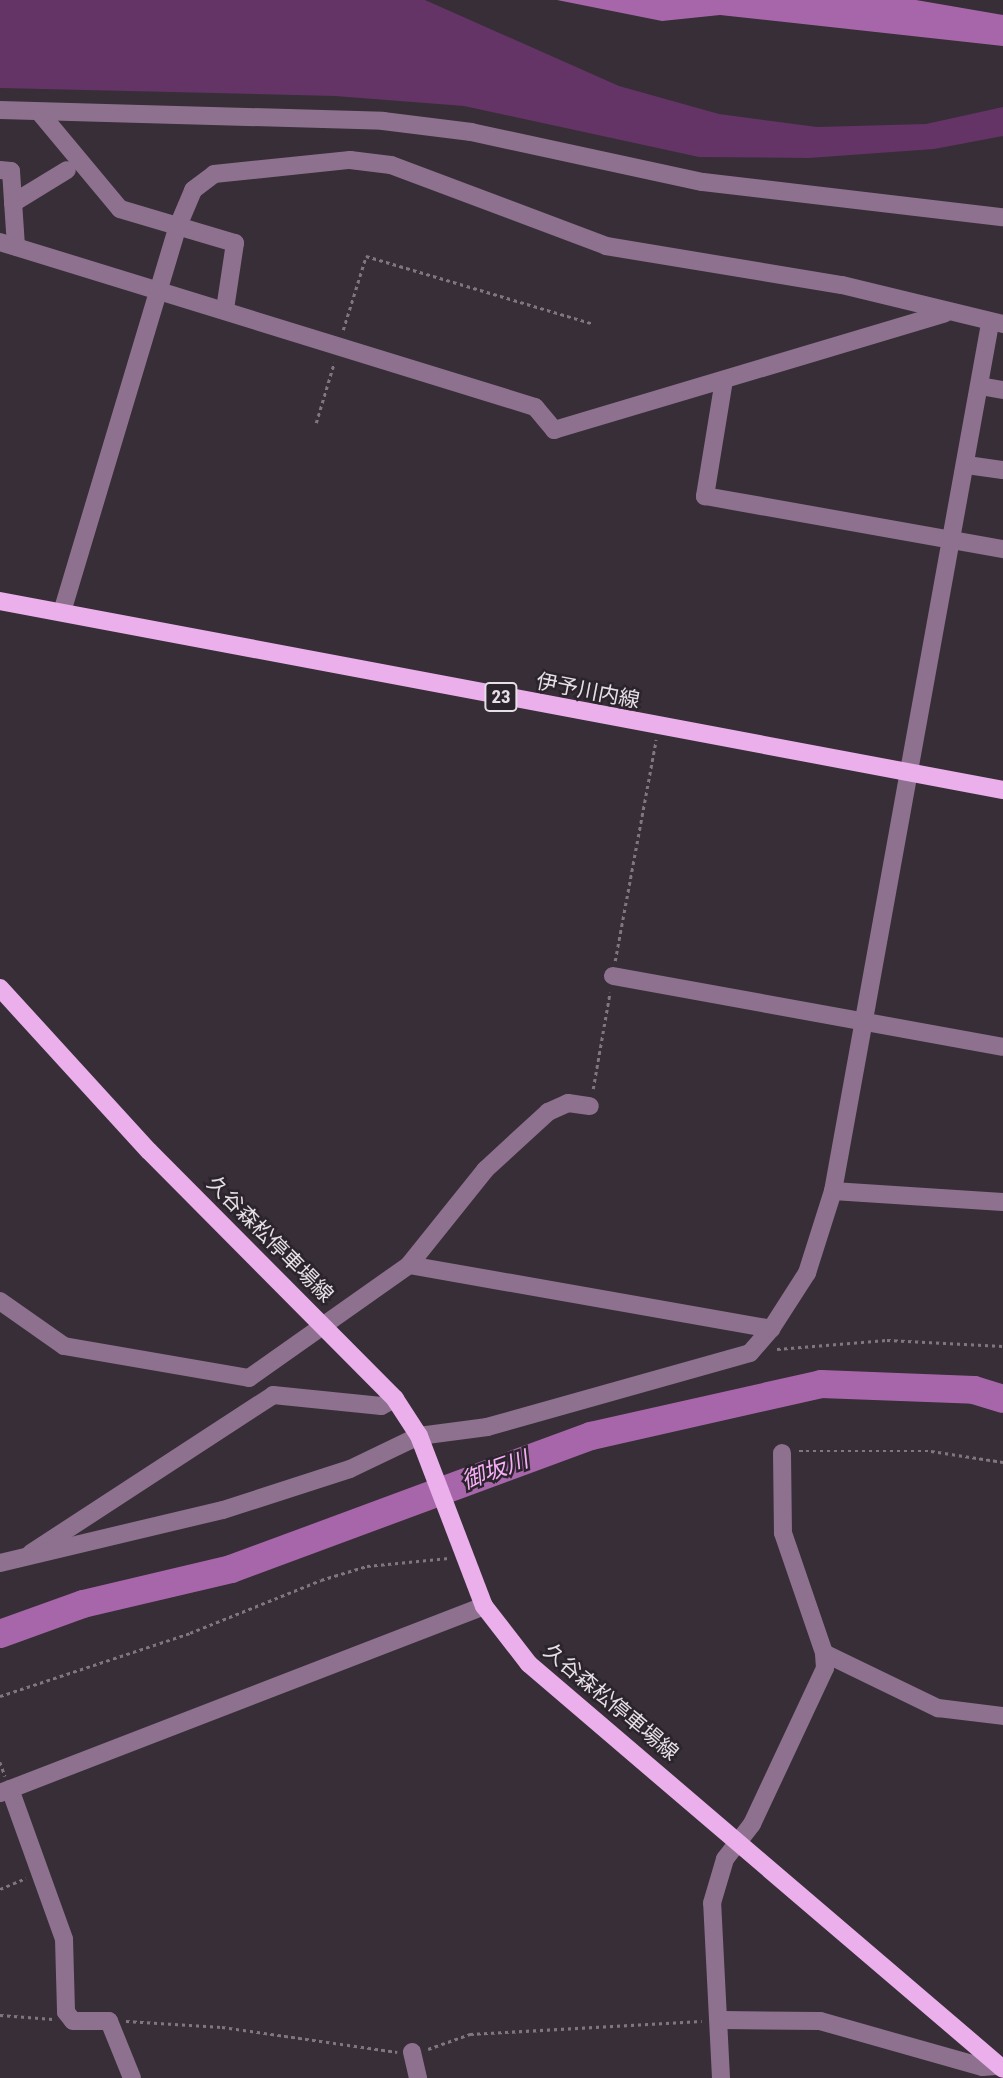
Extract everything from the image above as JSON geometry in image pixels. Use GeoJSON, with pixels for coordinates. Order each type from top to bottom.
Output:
{"type":"FeatureCollection","features":[{"type":"Feature","properties":{"kind":"main road","name":"伊予川内線"},"geometry":{"type":"LineString","coordinates":[[0,601],[658,728],[1003,790]]}},
{"type":"Feature","properties":{"kind":"main road","name":"久谷森松停車場線"},"geometry":{"type":"LineString","coordinates":[[0,988],[149,1151],[325,1325],[395,1399],[422,1442],[484,1606],[529,1664],[739,1839],[1001,2067]]}},
{"type":"Feature","properties":{"kind":"street"},"geometry":{"type":"LineString","coordinates":[[0,110],[383,121],[471,132],[703,182],[1003,217]]}},
{"type":"Feature","properties":{"kind":"street"},"geometry":{"type":"LineString","coordinates":[[40,113],[120,209],[235,243],[225,309]]}},
{"type":"Feature","properties":{"kind":"street"},"geometry":{"type":"LineString","coordinates":[[0,1563],[223,1510],[350,1469],[422,1442],[487,1427],[750,1353],[771,1329],[807,1273],[833,1191],[905,773],[967,465],[980,386],[997,324],[944,314],[842,285],[606,246],[512,215],[430,178],[350,160],[214,174],[193,190],[178,226],[62,612]]}},
{"type":"Feature","properties":{"kind":"street"},"geometry":{"type":"LineString","coordinates":[[0,170],[11,171],[13,203],[8,244],[535,407],[554,430],[944,314]]}},
{"type":"Feature","properties":{"kind":"street"},"geometry":{"type":"LineString","coordinates":[[13,203],[67,170]]}},
{"type":"Feature","properties":{"kind":"street"},"geometry":{"type":"LineString","coordinates":[[724,380],[705,496],[1003,550]]}},
{"type":"Feature","properties":{"kind":"street"},"geometry":{"type":"LineString","coordinates":[[980,386],[1003,390]]}},
{"type":"Feature","properties":{"kind":"street"},"geometry":{"type":"LineString","coordinates":[[967,465],[1003,470]]}},
{"type":"Feature","properties":{"kind":"street"},"geometry":{"type":"LineString","coordinates":[[613,976],[1003,1047]]}},
{"type":"Feature","properties":{"kind":"street"},"geometry":{"type":"LineString","coordinates":[[0,1301],[64,1346],[230,1379],[264,1372],[409,1265],[518,1137],[568,1103],[590,1106]]}},
{"type":"Feature","properties":{"kind":"street"},"geometry":{"type":"LineString","coordinates":[[833,1191],[1003,1202]]}},
{"type":"Feature","properties":{"kind":"street"},"geometry":{"type":"LineString","coordinates":[[409,1265],[771,1329]]}},
{"type":"Feature","properties":{"kind":"street"},"geometry":{"type":"LineString","coordinates":[[28,1555],[273,1395],[382,1406],[395,1399]]}},
{"type":"Feature","properties":{"kind":"street"},"geometry":{"type":"LineString","coordinates":[[721,2078],[722,2020],[712,1978],[712,1903],[725,1859],[739,1839],[825,1668],[824,1653],[782,1532],[782,1453]]}},
{"type":"Feature","properties":{"kind":"street"},"geometry":{"type":"LineString","coordinates":[[132,2078],[109,2021],[73,2021],[66,2012],[64,1939],[40,1873],[5,1791],[484,1606]]}},
{"type":"Feature","properties":{"kind":"street"},"geometry":{"type":"LineString","coordinates":[[824,1653],[938,1708],[1003,1716]]}},
{"type":"Feature","properties":{"kind":"street"},"geometry":{"type":"LineString","coordinates":[[722,2020],[820,2021],[983,2067],[1001,2067]]}},
{"type":"Feature","properties":{"kind":"street"},"geometry":{"type":"LineString","coordinates":[[412,2052],[418,2078]]}},
{"type":"Feature","properties":{"kind":"path"},"geometry":{"type":"LineString","coordinates":[[316,423],[366,256],[591,323]]}},
{"type":"Feature","properties":{"kind":"path"},"geometry":{"type":"LineString","coordinates":[[590,1106],[658,728]]}},
{"type":"Feature","properties":{"kind":"path"},"geometry":{"type":"LineString","coordinates":[[750,1353],[887,1340],[1003,1346]]}},
{"type":"Feature","properties":{"kind":"path"},"geometry":{"type":"LineString","coordinates":[[782,1453],[879,1448],[1003,1462]]}},
{"type":"Feature","properties":{"kind":"path"},"geometry":{"type":"LineString","coordinates":[[0,1696],[190,1633],[321,1580],[367,1566],[462,1550]]}},
{"type":"Feature","properties":{"kind":"path"},"geometry":{"type":"LineString","coordinates":[[0,1889],[40,1873]]}},
{"type":"Feature","properties":{"kind":"path"},"geometry":{"type":"LineString","coordinates":[[0,2015],[73,2021]]}},
{"type":"Feature","properties":{"kind":"path"},"geometry":{"type":"LineString","coordinates":[[109,2021],[222,2027],[412,2052],[470,2034],[722,2020]]}},
{"type":"Feature","properties":{"kind":"shaded area"},"geometry":{"type":"Polygon","coordinates":[[[0,0],[425,0],[619,86],[719,114],[817,127],[926,124],[1003,107],[1003,136],[934,149],[809,158],[699,157],[464,106],[335,96],[0,88],[0,0]]]}},
{"type":"Feature","properties":{"kind":"shaded area"},"geometry":{"type":"Polygon","coordinates":[[[557,0],[916,0],[1003,15],[1003,46],[720,15],[662,21],[557,0]]]}},
{"type":"Feature","properties":{"kind":"waterway","name":"御坂川"},"geometry":{"type":"LineString","coordinates":[[0,1634],[83,1604],[231,1569],[591,1436],[821,1384],[974,1390],[1003,1399]]}}]}
